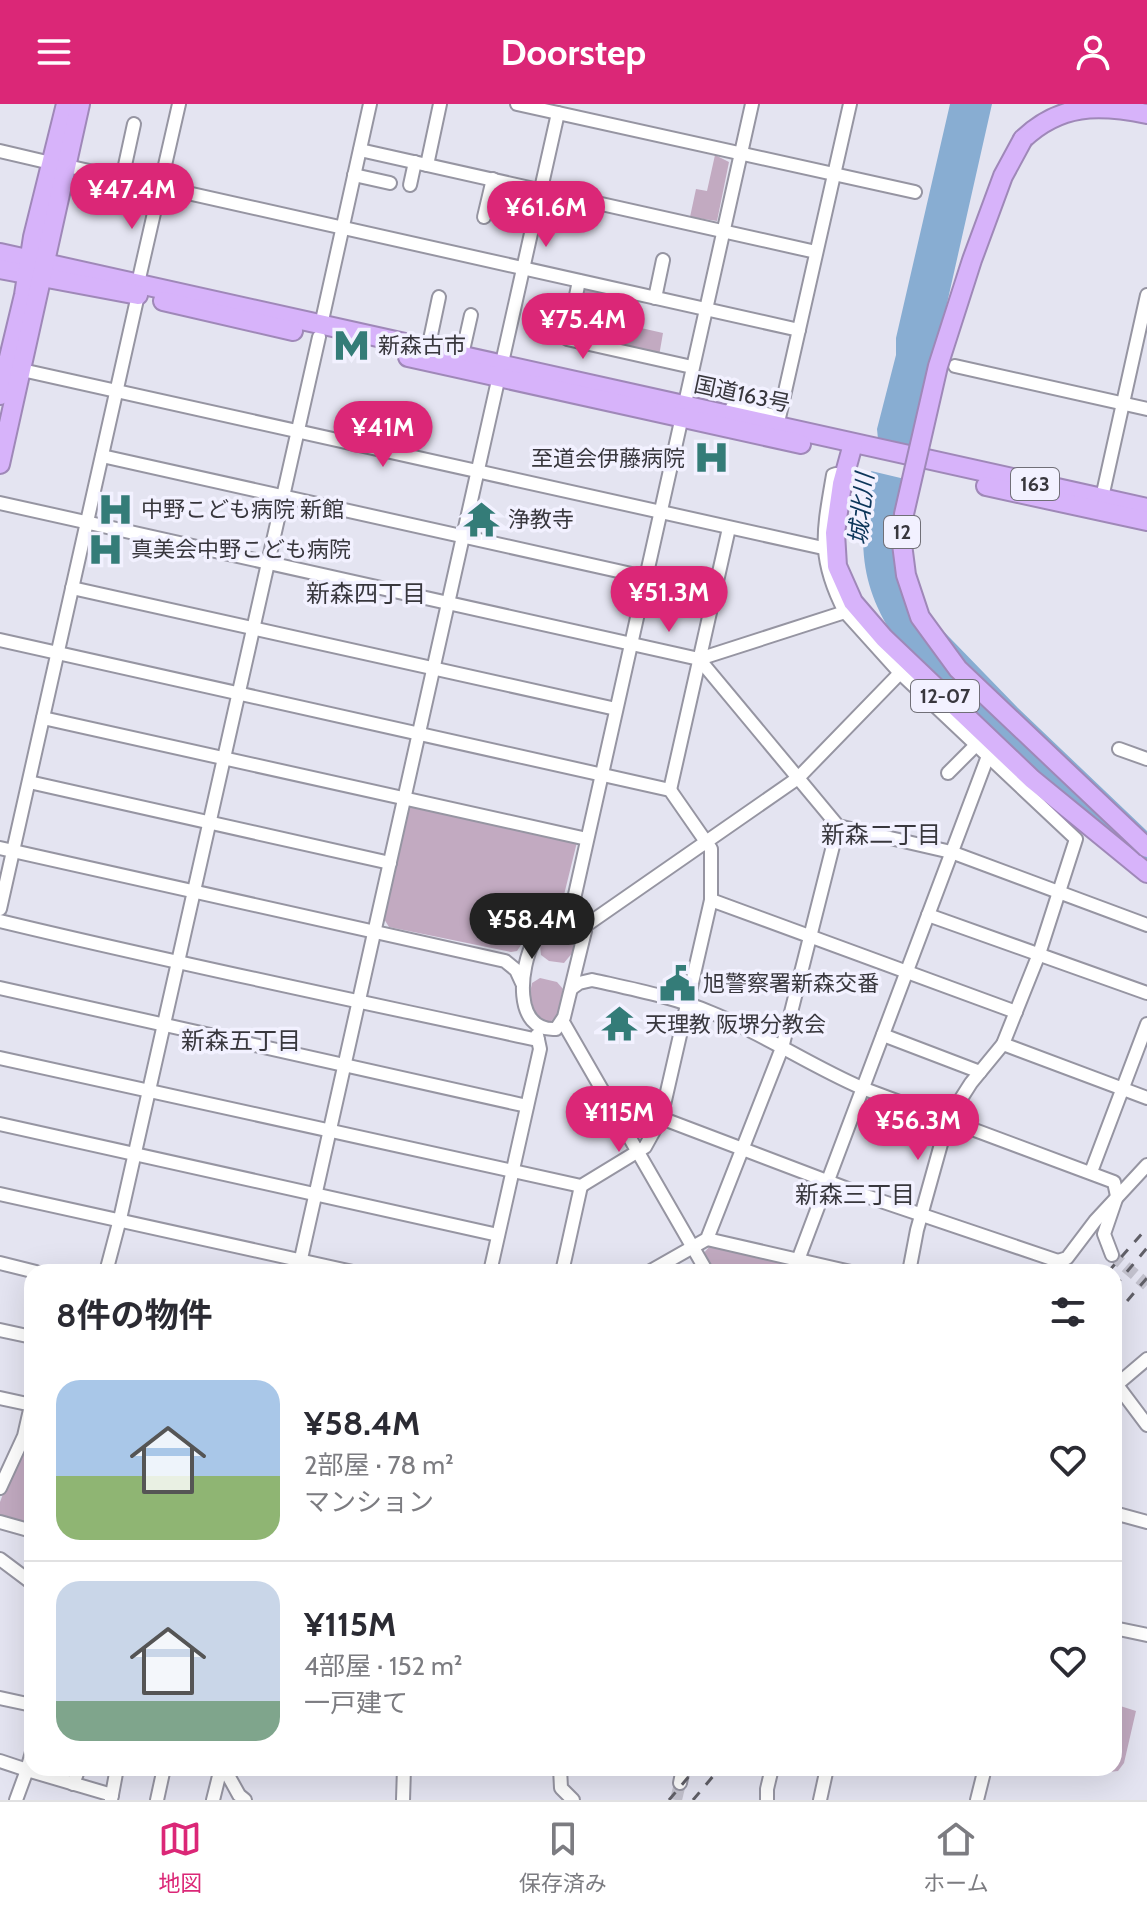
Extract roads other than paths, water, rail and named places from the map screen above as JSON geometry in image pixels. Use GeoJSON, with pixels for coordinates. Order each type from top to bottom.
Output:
{"type":"FeatureCollection","features":[{"type":"Feature","properties":{"kind":"highway"},"geometry":{"type":"LineString","coordinates":[[0,395],[36,268],[59,164],[66,104]]}},
{"type":"Feature","properties":{"kind":"highway"},"geometry":{"type":"LineString","coordinates":[[59,164],[80,104]]}},
{"type":"Feature","properties":{"kind":"highway","name":"12"},"geometry":{"type":"LineString","coordinates":[[1147,114],[1113,107],[1076,107],[1047,118],[1023,139],[1003,176],[938,366],[904,514],[902,544],[906,575],[920,617],[958,669],[1147,848]]}},
{"type":"Feature","properties":{"kind":"highway","name":"国道163号"},"geometry":{"type":"LineString","coordinates":[[0,253],[36,268],[138,289],[217,316],[462,355],[535,384],[682,413],[851,458],[921,465],[1100,504],[1147,508]]}},
{"type":"Feature","properties":{"kind":"highway"},"geometry":{"type":"LineString","coordinates":[[0,464],[22,370],[36,268]]}},
{"type":"Feature","properties":{"kind":"highway","name":"国道163号"},"geometry":{"type":"LineString","coordinates":[[0,269],[36,268]]}},
{"type":"Feature","properties":{"kind":"highway","name":"国道163号"},"geometry":{"type":"LineString","coordinates":[[320,331],[500,371]]}},
{"type":"Feature","properties":{"kind":"highway","name":"国道163号"},"geometry":{"type":"LineString","coordinates":[[682,413],[727,415],[851,458]]}},
{"type":"Feature","properties":{"kind":"highway","name":"12-07"},"geometry":{"type":"LineString","coordinates":[[851,458],[835,522],[836,554],[846,589],[861,612],[894,648],[1032,779],[1147,873]]}},
{"type":"Feature","properties":{"kind":"highway","name":"国道163号"},"geometry":{"type":"LineString","coordinates":[[1100,504],[1147,521]]}},
{"type":"Feature","properties":{"kind":"street"},"geometry":{"type":"LineString","coordinates":[[1,903],[179,104]]}},
{"type":"Feature","properties":{"kind":"street"},"geometry":{"type":"LineString","coordinates":[[108,1264],[195,891],[370,104]]}},
{"type":"Feature","properties":{"kind":"street"},"geometry":{"type":"LineString","coordinates":[[410,185],[421,163],[440,104]]}},
{"type":"Feature","properties":{"kind":"street"},"geometry":{"type":"LineString","coordinates":[[517,104],[915,192]]}},
{"type":"Feature","properties":{"kind":"street"},"geometry":{"type":"LineString","coordinates":[[492,1264],[539,1044],[535,1024],[525,1007],[523,986],[529,952],[541,931],[574,899],[752,104]]}},
{"type":"Feature","properties":{"kind":"street"},"geometry":{"type":"LineString","coordinates":[[727,415],[733,406],[779,417],[850,104]]}},
{"type":"Feature","properties":{"kind":"street"},"geometry":{"type":"LineString","coordinates":[[299,1264],[558,113]]}},
{"type":"Feature","properties":{"kind":"street"},"geometry":{"type":"LineString","coordinates":[[122,179],[134,124]]}},
{"type":"Feature","properties":{"kind":"street"},"geometry":{"type":"LineString","coordinates":[[360,150],[816,252]]}},
{"type":"Feature","properties":{"kind":"street"},"geometry":{"type":"LineString","coordinates":[[0,151],[799,330]]}},
{"type":"Feature","properties":{"kind":"street"},"geometry":{"type":"LineString","coordinates":[[354,175],[390,183]]}},
{"type":"Feature","properties":{"kind":"street"},"geometry":{"type":"LineString","coordinates":[[484,217],[493,179]]}},
{"type":"Feature","properties":{"kind":"street"},"geometry":{"type":"LineString","coordinates":[[655,298],[663,260]]}},
{"type":"Feature","properties":{"kind":"street"},"geometry":{"type":"LineString","coordinates":[[579,281],[567,339],[692,367]]}},
{"type":"Feature","properties":{"kind":"street"},"geometry":{"type":"LineString","coordinates":[[1100,504],[1144,325],[1147,295]]}},
{"type":"Feature","properties":{"kind":"street"},"geometry":{"type":"LineString","coordinates":[[428,349],[439,297]]}},
{"type":"Feature","properties":{"kind":"street"},"geometry":{"type":"LineString","coordinates":[[462,355],[471,315]]}},
{"type":"Feature","properties":{"kind":"street"},"geometry":{"type":"LineString","coordinates":[[955,366],[1147,409]]}},
{"type":"Feature","properties":{"kind":"street"},"geometry":{"type":"LineString","coordinates":[[22,370],[823,548]]}},
{"type":"Feature","properties":{"kind":"street"},"geometry":{"type":"LineString","coordinates":[[102,456],[645,577]]}},
{"type":"Feature","properties":{"kind":"street"},"geometry":{"type":"LineString","coordinates":[[851,458],[833,475],[823,548],[833,587],[845,612],[900,673],[1076,839],[1039,954],[1003,1044],[948,1119],[911,1264]]}},
{"type":"Feature","properties":{"kind":"street"},"geometry":{"type":"LineString","coordinates":[[0,503],[699,659],[845,612]]}},
{"type":"Feature","properties":{"kind":"street"},"geometry":{"type":"LineString","coordinates":[[670,790],[729,528]]}},
{"type":"Feature","properties":{"kind":"street"},"geometry":{"type":"LineString","coordinates":[[72,588],[616,709]]}},
{"type":"Feature","properties":{"kind":"street"},"geometry":{"type":"LineString","coordinates":[[0,640],[670,790],[711,849],[711,900],[661,1118],[645,1147],[581,1186],[0,1058]]}},
{"type":"Feature","properties":{"kind":"street"},"geometry":{"type":"LineString","coordinates":[[699,659],[838,826],[951,852],[1147,925]]}},
{"type":"Feature","properties":{"kind":"street"},"geometry":{"type":"LineString","coordinates":[[582,922],[707,843],[798,778],[900,673]]}},
{"type":"Feature","properties":{"kind":"street"},"geometry":{"type":"LineString","coordinates":[[43,718],[587,839]]}},
{"type":"Feature","properties":{"kind":"street"},"geometry":{"type":"LineString","coordinates":[[948,773],[976,745]]}},
{"type":"Feature","properties":{"kind":"street"},"geometry":{"type":"LineString","coordinates":[[1119,749],[1147,759]]}},
{"type":"Feature","properties":{"kind":"street"},"geometry":{"type":"LineString","coordinates":[[798,1260],[988,756]]}},
{"type":"Feature","properties":{"kind":"street"},"geometry":{"type":"LineString","coordinates":[[29,782],[390,863]]}},
{"type":"Feature","properties":{"kind":"street"},"geometry":{"type":"LineString","coordinates":[[663,1264],[707,1239],[782,1048],[838,826]]}},
{"type":"Feature","properties":{"kind":"street"},"geometry":{"type":"LineString","coordinates":[[0,848],[505,961],[516,970],[523,986]]}},
{"type":"Feature","properties":{"kind":"street"},"geometry":{"type":"LineString","coordinates":[[539,1044],[559,1025],[572,988],[582,922],[574,899]]}},
{"type":"Feature","properties":{"kind":"street"},"geometry":{"type":"LineString","coordinates":[[711,900],[1016,1012]]}},
{"type":"Feature","properties":{"kind":"street"},"geometry":{"type":"LineString","coordinates":[[559,915],[571,914],[582,922]]}},
{"type":"Feature","properties":{"kind":"street"},"geometry":{"type":"LineString","coordinates":[[928,915],[1147,993]]}},
{"type":"Feature","properties":{"kind":"street"},"geometry":{"type":"LineString","coordinates":[[0,921],[178,964],[359,1000],[539,1044]]}},
{"type":"Feature","properties":{"kind":"street"},"geometry":{"type":"LineString","coordinates":[[505,961],[529,952]]}},
{"type":"Feature","properties":{"kind":"street"},"geometry":{"type":"LineString","coordinates":[[572,988],[592,980],[715,1014],[862,1088],[1114,1182],[1117,1196],[1104,1234],[1112,1255]]}},
{"type":"Feature","properties":{"kind":"street"},"geometry":{"type":"LineString","coordinates":[[0,988],[527,1106]]}},
{"type":"Feature","properties":{"kind":"street"},"geometry":{"type":"LineString","coordinates":[[535,1024],[545,1029],[559,1025]]}},
{"type":"Feature","properties":{"kind":"street"},"geometry":{"type":"LineString","coordinates":[[1091,1172],[1147,1024]]}},
{"type":"Feature","properties":{"kind":"street"},"geometry":{"type":"LineString","coordinates":[[559,1025],[703,1264]]}},
{"type":"Feature","properties":{"kind":"street"},"geometry":{"type":"LineString","coordinates":[[883,1035],[980,1072]]}},
{"type":"Feature","properties":{"kind":"street"},"geometry":{"type":"LineString","coordinates":[[1003,1044],[1147,1098]]}},
{"type":"Feature","properties":{"kind":"street"},"geometry":{"type":"LineString","coordinates":[[661,1118],[827,1182],[1058,1261]]}},
{"type":"Feature","properties":{"kind":"street"},"geometry":{"type":"LineString","coordinates":[[0,1124],[498,1235]]}},
{"type":"Feature","properties":{"kind":"street"},"geometry":{"type":"LineString","coordinates":[[1056,1264],[1067,1258],[1095,1221],[1147,1165]]}},
{"type":"Feature","properties":{"kind":"street"},"geometry":{"type":"LineString","coordinates":[[564,1264],[581,1186]]}},
{"type":"Feature","properties":{"kind":"street"},"geometry":{"type":"LineString","coordinates":[[0,1194],[120,1219],[291,1264]]}},
{"type":"Feature","properties":{"kind":"street"},"geometry":{"type":"LineString","coordinates":[[707,1239],[816,1264]]}},
{"type":"Feature","properties":{"kind":"street"},"geometry":{"type":"LineString","coordinates":[[0,1263],[24,1269]]}},
{"type":"Feature","properties":{"kind":"street"},"geometry":{"type":"LineString","coordinates":[[0,1330],[24,1335]]}},
{"type":"Feature","properties":{"kind":"street"},"geometry":{"type":"LineString","coordinates":[[1122,1380],[1147,1359]]}},
{"type":"Feature","properties":{"kind":"street"},"geometry":{"type":"LineString","coordinates":[[1122,1395],[1147,1425]]}},
{"type":"Feature","properties":{"kind":"street"},"geometry":{"type":"LineString","coordinates":[[0,1398],[24,1403]]}},
{"type":"Feature","properties":{"kind":"street"},"geometry":{"type":"LineString","coordinates":[[0,1488],[5,1462],[24,1436]]}},
{"type":"Feature","properties":{"kind":"street"},"geometry":{"type":"LineString","coordinates":[[1122,1515],[1147,1522]]}},
{"type":"Feature","properties":{"kind":"street"},"geometry":{"type":"LineString","coordinates":[[0,1522],[24,1529]]}},
{"type":"Feature","properties":{"kind":"street"},"geometry":{"type":"LineString","coordinates":[[0,1559],[24,1577]]}},
{"type":"Feature","properties":{"kind":"street"},"geometry":{"type":"LineString","coordinates":[[1122,1630],[1147,1635]]}},
{"type":"Feature","properties":{"kind":"street"},"geometry":{"type":"LineString","coordinates":[[0,1698],[24,1703]]}},
{"type":"Feature","properties":{"kind":"street"},"geometry":{"type":"LineString","coordinates":[[0,1761],[24,1769]]}},
{"type":"Feature","properties":{"kind":"street"},"geometry":{"type":"LineString","coordinates":[[16,1800],[25,1776]]}},
{"type":"Feature","properties":{"kind":"street"},"geometry":{"type":"LineString","coordinates":[[47,1776],[112,1798],[116,1776]]}},
{"type":"Feature","properties":{"kind":"street"},"geometry":{"type":"LineString","coordinates":[[73,1784],[76,1776]]}},
{"type":"Feature","properties":{"kind":"street"},"geometry":{"type":"LineString","coordinates":[[157,1800],[162,1776]]}},
{"type":"Feature","properties":{"kind":"street"},"geometry":{"type":"LineString","coordinates":[[213,1800],[221,1776]]}},
{"type":"Feature","properties":{"kind":"street"},"geometry":{"type":"LineString","coordinates":[[228,1776],[245,1800]]}},
{"type":"Feature","properties":{"kind":"street"},"geometry":{"type":"LineString","coordinates":[[403,1800],[404,1776]]}},
{"type":"Feature","properties":{"kind":"street"},"geometry":{"type":"LineString","coordinates":[[560,1776],[561,1788],[573,1800]]}},
{"type":"Feature","properties":{"kind":"street"},"geometry":{"type":"LineString","coordinates":[[680,1783],[681,1776]]}},
{"type":"Feature","properties":{"kind":"street"},"geometry":{"type":"LineString","coordinates":[[767,1800],[770,1776]]}},
{"type":"Feature","properties":{"kind":"street"},"geometry":{"type":"LineString","coordinates":[[820,1800],[825,1776]]}},
{"type":"Feature","properties":{"kind":"street"},"geometry":{"type":"LineString","coordinates":[[977,1800],[983,1776]]}},
{"type":"Feature","properties":{"kind":"water"},"geometry":{"type":"Polygon","coordinates":[[[950,104],[992,104],[897,525],[919,606],[1018,708],[1147,831],[1147,878],[923,661],[905,650],[891,632],[869,584],[864,561],[864,514],[878,439],[877,429],[950,104]]]}},
{"type":"Feature","properties":{"kind":"tunnel"},"geometry":{"type":"LineString","coordinates":[[1112,1255],[1147,1285]]}},
{"type":"Feature","properties":{"kind":"tunnel"},"geometry":{"type":"LineString","coordinates":[[676,1800],[680,1783]]}},
{"type":"Feature","properties":{"kind":"railway"},"geometry":{"type":"LineString","coordinates":[[1115,1264],[1147,1228]]}},
{"type":"Feature","properties":{"kind":"railway"},"geometry":{"type":"LineString","coordinates":[[1122,1278],[1147,1248]]}},
{"type":"Feature","properties":{"kind":"railway"},"geometry":{"type":"LineString","coordinates":[[1122,1307],[1147,1278]]}},
{"type":"Feature","properties":{"kind":"railway"},"geometry":{"type":"LineString","coordinates":[[669,1800],[689,1776]]}},
{"type":"Feature","properties":{"kind":"railway"},"geometry":{"type":"LineString","coordinates":[[693,1800],[713,1776]]}},
{"type":"Feature","properties":{"kind":"place","name":"新森古市"},"geometry":{"type":"Point","coordinates":[352,345]}},
{"type":"Feature","properties":{"kind":"place","name":"至道会伊藤病院"},"geometry":{"type":"Point","coordinates":[711,458]}},
{"type":"Feature","properties":{"kind":"place","name":"中野こども病院 新館"},"geometry":{"type":"Point","coordinates":[115,509]}},
{"type":"Feature","properties":{"kind":"place","name":"浄教寺"},"geometry":{"type":"Point","coordinates":[482,519]}},
{"type":"Feature","properties":{"kind":"place","name":"真美会中野こども病院"},"geometry":{"type":"Point","coordinates":[105,549]}},
{"type":"Feature","properties":{"kind":"place","name":"旭警察署新森交番"},"geometry":{"type":"Point","coordinates":[677,983]}},
{"type":"Feature","properties":{"kind":"place","name":"天理教 阪堺分教会"},"geometry":{"type":"Point","coordinates":[619,1024]}},
{"type":"Feature","properties":{"kind":"district","name":"新森四丁目"},"geometry":{"type":"Point","coordinates":[366,593]}},
{"type":"Feature","properties":{"kind":"district","name":"新森二丁目"},"geometry":{"type":"Point","coordinates":[881,834]}},
{"type":"Feature","properties":{"kind":"district","name":"新森五丁目"},"geometry":{"type":"Point","coordinates":[241,1040]}},
{"type":"Feature","properties":{"kind":"district","name":"新森三丁目"},"geometry":{"type":"Point","coordinates":[855,1194]}},
{"type":"Feature","properties":{"kind":"water label","name":"城北川"},"geometry":{"type":"Point","coordinates":[861,509]}}]}
